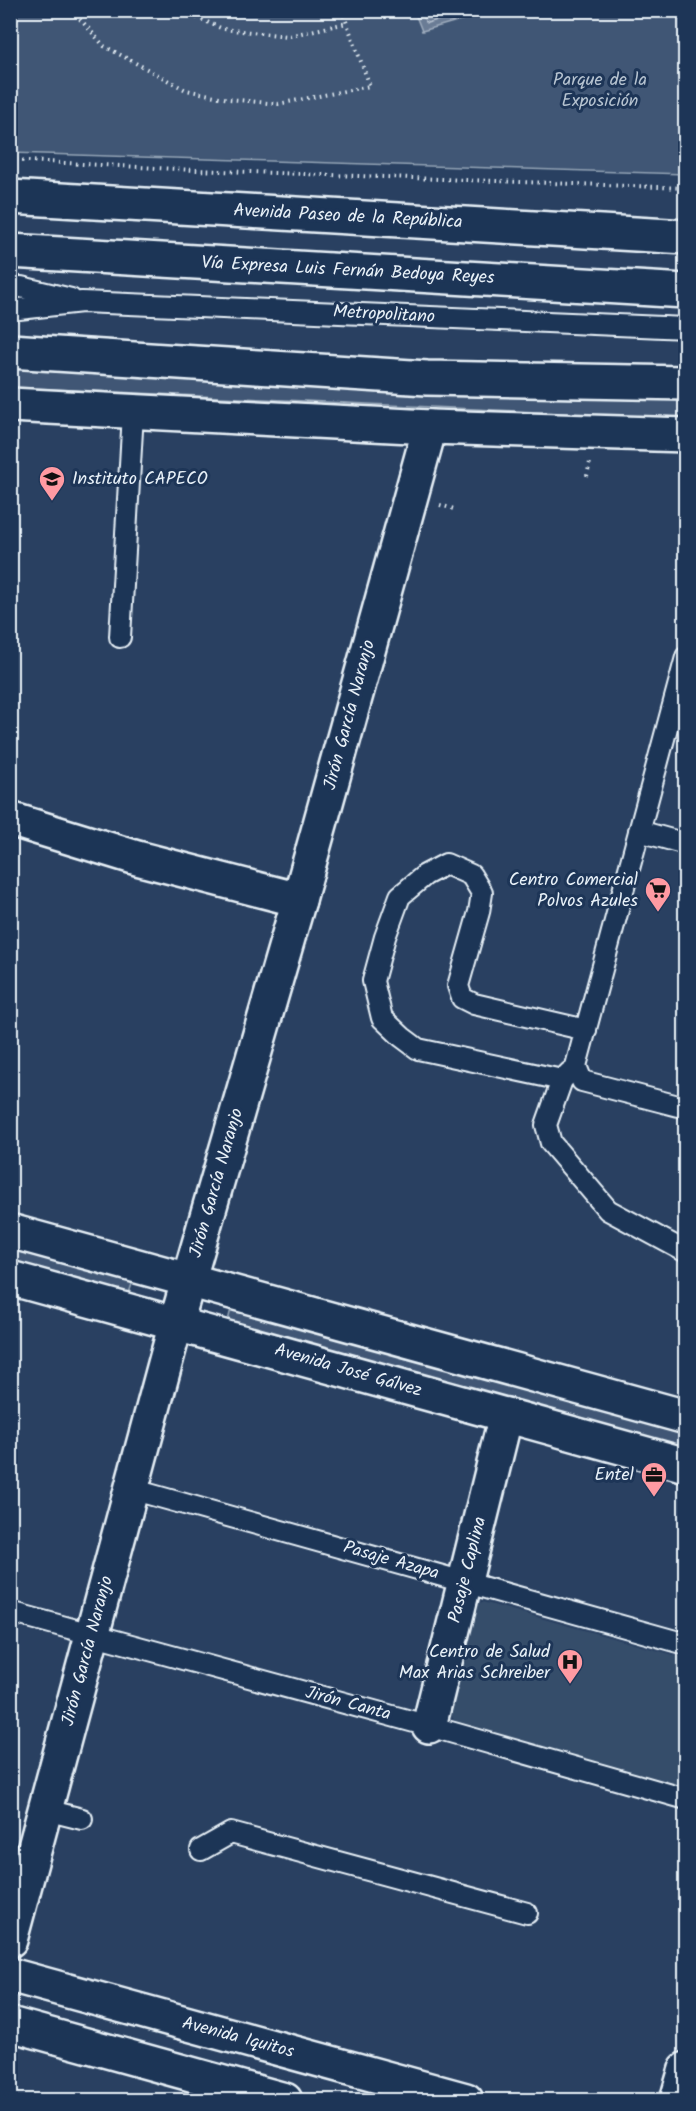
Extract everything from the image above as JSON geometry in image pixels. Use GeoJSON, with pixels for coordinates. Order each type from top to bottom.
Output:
{"type":"FeatureCollection","features":[{"type":"Feature","properties":{"kind":"main road","name":"Avenida Paseo de la República"},"geometry":{"type":"LineString","coordinates":[[10,197],[686,237]]}},
{"type":"Feature","properties":{"kind":"main road","name":"Vía Expresa Luis Fernán Bedoya Reyes"},"geometry":{"type":"LineString","coordinates":[[10,251],[686,291]]}},
{"type":"Feature","properties":{"kind":"main road"},"geometry":{"type":"LineString","coordinates":[[10,351],[427,378],[686,383]]}},
{"type":"Feature","properties":{"kind":"main road"},"geometry":{"type":"LineString","coordinates":[[10,405],[430,427],[686,435]]}},
{"type":"Feature","properties":{"kind":"main road","name":"Jirón García Naranjo"},"geometry":{"type":"LineString","coordinates":[[10,1940],[176,1323],[299,900],[430,427]]}},
{"type":"Feature","properties":{"kind":"main road"},"geometry":{"type":"LineString","coordinates":[[10,819],[137,858],[299,900]]}},
{"type":"Feature","properties":{"kind":"main road"},"geometry":{"type":"LineString","coordinates":[[10,1231],[686,1417]]}},
{"type":"Feature","properties":{"kind":"main road","name":"Avenida José Gálvez"},"geometry":{"type":"LineString","coordinates":[[10,1278],[686,1465]]}},
{"type":"Feature","properties":{"kind":"main road","name":"Pasaje Caplina"},"geometry":{"type":"LineString","coordinates":[[429,1726],[507,1415]]}},
{"type":"Feature","properties":{"kind":"main road","name":"Avenida Iquitos"},"geometry":{"type":"LineString","coordinates":[[10,1975],[466,2100]]}},
{"type":"Feature","properties":{"kind":"main road"},"geometry":{"type":"LineString","coordinates":[[10,2024],[285,2100]]}},
{"type":"Feature","properties":{"kind":"main road"},"geometry":{"type":"LineString","coordinates":[[676,2100],[686,2068]]}},
{"type":"Feature","properties":{"kind":"lane","name":"Metropolitano"},"geometry":{"type":"LineString","coordinates":[[10,287],[21,287],[82,302]]}},
{"type":"Feature","properties":{"kind":"lane","name":"Metropolitano"},"geometry":{"type":"LineString","coordinates":[[10,310],[82,302],[686,328]]}},
{"type":"Feature","properties":{"kind":"lane"},"geometry":{"type":"LineString","coordinates":[[120,637],[133,413]]}},
{"type":"Feature","properties":{"kind":"lane"},"geometry":{"type":"LineString","coordinates":[[686,657],[576,1066],[562,1080],[546,1125],[551,1143],[608,1210],[686,1252]]}},
{"type":"Feature","properties":{"kind":"lane"},"geometry":{"type":"LineString","coordinates":[[639,831],[686,844]]}},
{"type":"Feature","properties":{"kind":"lane"},"geometry":{"type":"LineString","coordinates":[[562,1080],[418,1049],[382,1018],[373,981],[385,937],[400,896],[424,875],[446,864],[471,875],[482,893],[479,912],[458,986],[462,998],[474,1004],[586,1030]]}},
{"type":"Feature","properties":{"kind":"lane"},"geometry":{"type":"LineString","coordinates":[[576,1066],[582,1081],[686,1108]]}},
{"type":"Feature","properties":{"kind":"lane","name":"Pasaje Azapa"},"geometry":{"type":"LineString","coordinates":[[131,1489],[686,1644]]}},
{"type":"Feature","properties":{"kind":"lane","name":"Jirón Canta"},"geometry":{"type":"LineString","coordinates":[[10,1612],[686,1798]]}},
{"type":"Feature","properties":{"kind":"lane"},"geometry":{"type":"LineString","coordinates":[[46,1810],[82,1819]]}},
{"type":"Feature","properties":{"kind":"lane"},"geometry":{"type":"LineString","coordinates":[[201,1850],[231,1833],[527,1913]]}},
{"type":"Feature","properties":{"kind":"path"},"geometry":{"type":"LineString","coordinates":[[72,10],[104,46],[186,90],[230,99],[278,104],[370,86],[342,10]]}},
{"type":"Feature","properties":{"kind":"path"},"geometry":{"type":"LineString","coordinates":[[180,10],[223,29],[288,36],[347,23]]}},
{"type":"Feature","properties":{"kind":"path"},"geometry":{"type":"LineString","coordinates":[[10,160],[252,172],[686,188]]}},
{"type":"Feature","properties":{"kind":"shaded area","name":"Centro de Salud Max Arias Schreiber"},"geometry":{"type":"Polygon","coordinates":[[[482,1602],[685,1658],[685,1786],[456,1722],[448,1712],[476,1605],[482,1602]]]}},
{"type":"Feature","properties":{"kind":"green space","name":"Parque de la Exposición"},"geometry":{"type":"Polygon","coordinates":[[[11,11],[685,11],[685,174],[11,153],[11,11]]]}},
{"type":"Feature","properties":{"kind":"green space"},"geometry":{"type":"Polygon","coordinates":[[[10,363],[685,397],[685,419],[11,387],[10,363]]]}},
{"type":"Feature","properties":{"kind":"green space"},"geometry":{"type":"Polygon","coordinates":[[[10,1247],[133,1281],[128,1296],[11,1264],[10,1247]]]}},
{"type":"Feature","properties":{"kind":"green space"},"geometry":{"type":"Polygon","coordinates":[[[231,1309],[685,1433],[685,1450],[227,1325],[231,1309]]]}},
{"type":"Feature","properties":{"kind":"water"},"geometry":{"type":"Polygon","coordinates":[[[414,11],[481,11],[482,14],[422,31],[414,11]]]}},
{"type":"Feature","properties":{"kind":"place","name":"Instituto CAPECO"},"geometry":{"type":"Point","coordinates":[52,502]}},
{"type":"Feature","properties":{"kind":"place","name":"Centro Comercial Polvos Azules"},"geometry":{"type":"Point","coordinates":[658,913]}},
{"type":"Feature","properties":{"kind":"place","name":"Entel"},"geometry":{"type":"Point","coordinates":[654,1498]}},
{"type":"Feature","properties":{"kind":"place","name":"Centro de Salud Max Arias Schreiber"},"geometry":{"type":"Point","coordinates":[570,1685]}}]}
